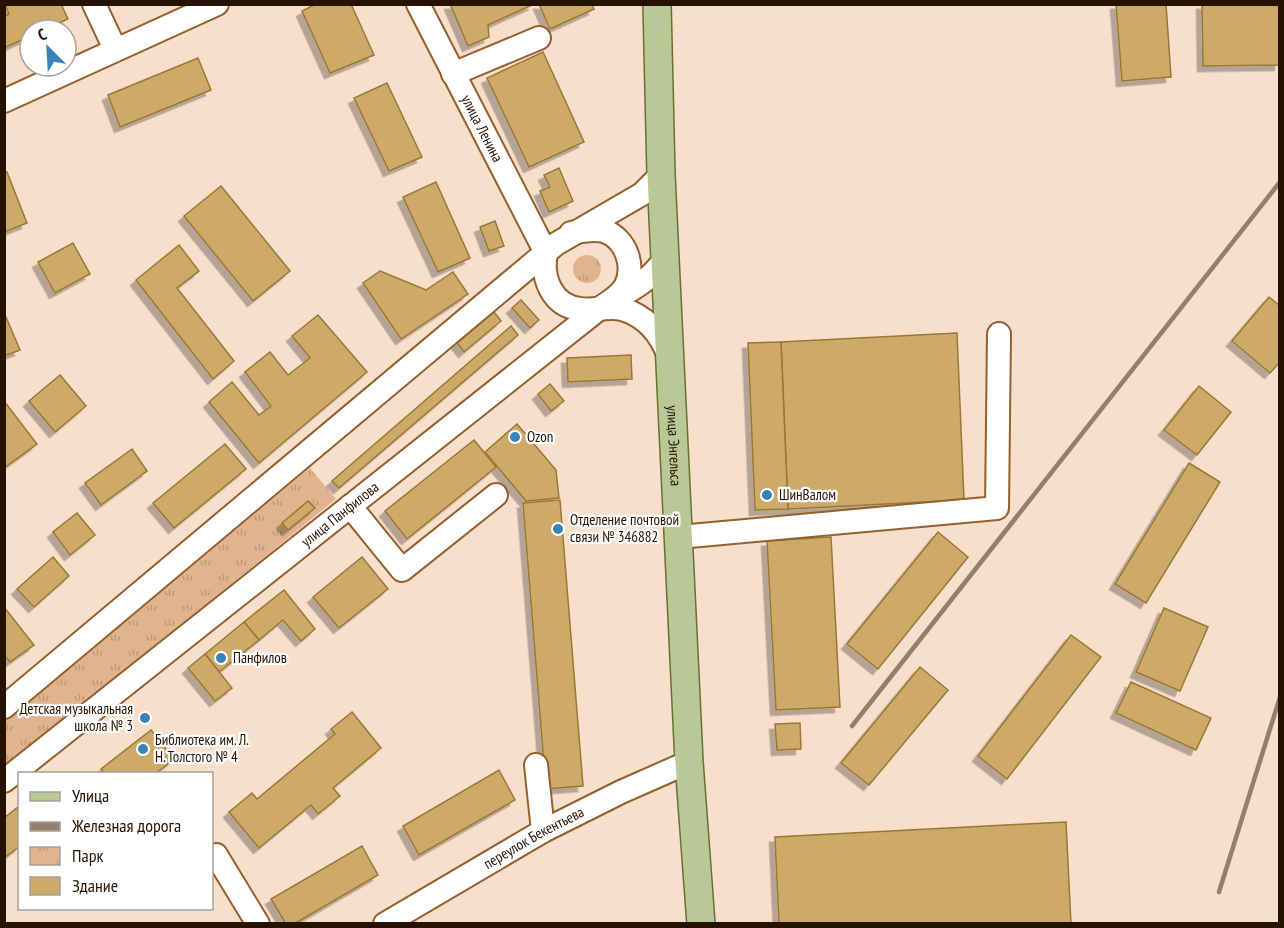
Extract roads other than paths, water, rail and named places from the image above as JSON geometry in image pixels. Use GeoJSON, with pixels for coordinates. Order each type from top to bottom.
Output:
{"type":"FeatureCollection","features":[{"type":"Feature","properties":{"kind":"main road","name":"улица Энгельса"},"geometry":{"type":"LineString","coordinates":[[657,4],[661,175],[689,762],[701,924]]}},
{"type":"Feature","properties":{"kind":"street"},"geometry":{"type":"LineString","coordinates":[[94,4],[115,49]]}},
{"type":"Feature","properties":{"kind":"street"},"geometry":{"type":"LineString","coordinates":[[4,101],[217,4]]}},
{"type":"Feature","properties":{"kind":"street","name":"улица Ленина"},"geometry":{"type":"LineString","coordinates":[[418,4],[546,253]]}},
{"type":"Feature","properties":{"kind":"street"},"geometry":{"type":"LineString","coordinates":[[453,74],[539,38]]}},
{"type":"Feature","properties":{"kind":"street"},"geometry":{"type":"LineString","coordinates":[[4,707],[546,253],[571,233],[642,194],[661,175]]}},
{"type":"Feature","properties":{"kind":"street"},"geometry":{"type":"LineString","coordinates":[[546,253],[543,264],[545,273],[549,287],[557,298],[567,306],[582,309],[606,304],[624,289],[630,276],[629,262],[624,249],[616,237],[604,231],[588,230],[571,233]]}},
{"type":"Feature","properties":{"kind":"street","name":"улица Панфилова"},"geometry":{"type":"LineString","coordinates":[[4,781],[606,304],[641,285],[653,275],[665,259]]}},
{"type":"Feature","properties":{"kind":"street"},"geometry":{"type":"LineString","coordinates":[[606,304],[645,321],[656,330],[671,361]]}},
{"type":"Feature","properties":{"kind":"street"},"geometry":{"type":"LineString","coordinates":[[679,537],[997,508],[999,334]]}},
{"type":"Feature","properties":{"kind":"street"},"geometry":{"type":"LineString","coordinates":[[350,506],[402,570],[496,495]]}},
{"type":"Feature","properties":{"kind":"street","name":"переулок Бекентьева"},"geometry":{"type":"LineString","coordinates":[[385,924],[543,831],[621,792],[689,762]]}},
{"type":"Feature","properties":{"kind":"street"},"geometry":{"type":"LineString","coordinates":[[536,765],[543,831]]}},
{"type":"Feature","properties":{"kind":"street"},"geometry":{"type":"LineString","coordinates":[[216,855],[258,924]]}},
{"type":"Feature","properties":{"kind":"railway"},"geometry":{"type":"LineString","coordinates":[[852,726],[1280,182]]}},
{"type":"Feature","properties":{"kind":"railway"},"geometry":{"type":"LineString","coordinates":[[1219,892],[1280,697]]}},
{"type":"Feature","properties":{"kind":"place","name":"Ozon"},"geometry":{"type":"Point","coordinates":[515,437]}},
{"type":"Feature","properties":{"kind":"place","name":"ШинВалом"},"geometry":{"type":"Point","coordinates":[767,495]}},
{"type":"Feature","properties":{"kind":"place","name":"Отделение почтовой связи № 346882"},"geometry":{"type":"Point","coordinates":[558,529]}},
{"type":"Feature","properties":{"kind":"place","name":"Панфилов"},"geometry":{"type":"Point","coordinates":[221,658]}},
{"type":"Feature","properties":{"kind":"place","name":"Детская музыкальная школа № 3"},"geometry":{"type":"Point","coordinates":[145,718]}},
{"type":"Feature","properties":{"kind":"place","name":"Библиотека им. Л. Н. Толстого № 4"},"geometry":{"type":"Point","coordinates":[143,749]}}]}
